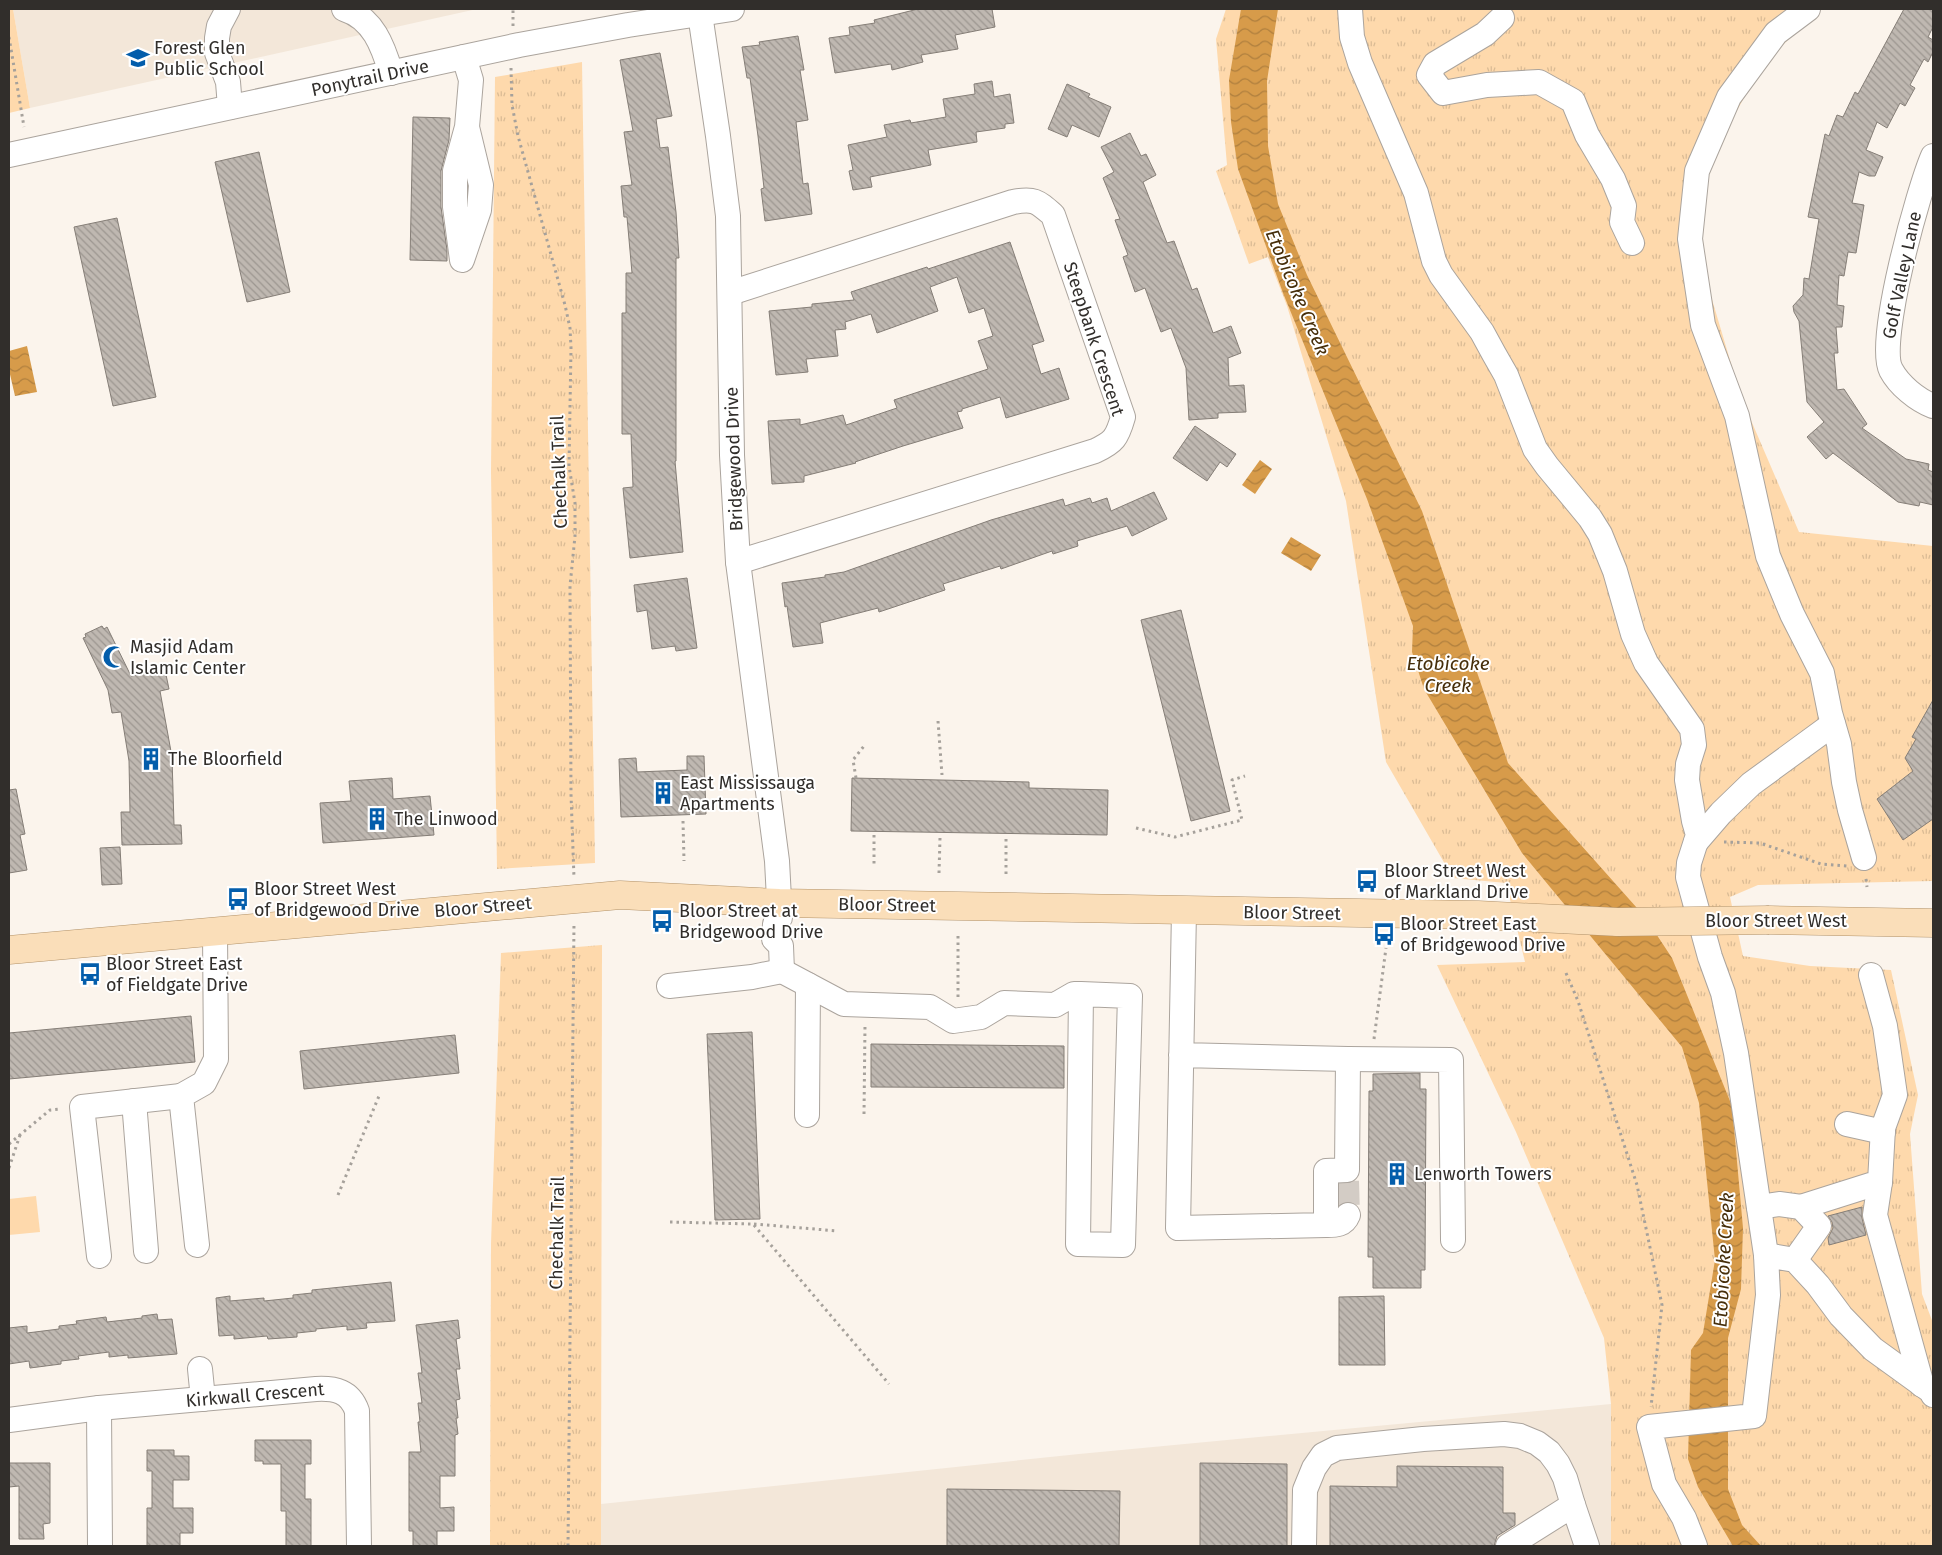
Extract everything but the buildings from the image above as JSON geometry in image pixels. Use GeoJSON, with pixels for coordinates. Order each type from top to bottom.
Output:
{"type":"FeatureCollection","features":[{"type":"Feature","properties":{"kind":"main road","name":"Bloor Street"},"geometry":{"type":"LineString","coordinates":[[9,950],[620,895],[779,911],[1184,911],[1478,915],[1618,922]]}},
{"type":"Feature","properties":{"kind":"main road","name":"Bloor Street West"},"geometry":{"type":"LineString","coordinates":[[1618,922],[1769,920],[1933,923]]}},
{"type":"Feature","properties":{"kind":"street"},"geometry":{"type":"LineString","coordinates":[[228,9],[219,26],[217,38],[218,53],[228,82],[230,107]]}},
{"type":"Feature","properties":{"kind":"street"},"geometry":{"type":"LineString","coordinates":[[344,9],[354,12],[373,29],[384,50],[391,73]]}},
{"type":"Feature","properties":{"kind":"street","name":"Ponytrail Drive"},"geometry":{"type":"LineString","coordinates":[[9,155],[464,57],[628,25],[732,9]]}},
{"type":"Feature","properties":{"kind":"street"},"geometry":{"type":"LineString","coordinates":[[1350,9],[1352,38],[1360,63],[1416,193],[1434,261],[1441,275],[1486,339],[1506,375],[1535,449],[1590,518],[1600,534],[1615,572],[1633,634],[1646,663],[1692,729],[1694,744],[1688,764],[1687,780],[1698,835],[1689,863],[1688,877],[1710,957],[1723,993],[1736,1053],[1766,1254],[1768,1295],[1754,1416],[1732,1420],[1659,1426],[1664,1484],[1684,1518],[1695,1546]]}},
{"type":"Feature","properties":{"kind":"street"},"geometry":{"type":"LineString","coordinates":[[1808,9],[1776,33],[1729,97],[1697,171],[1690,239],[1703,325],[1737,416],[1768,556],[1792,614],[1822,673],[1839,744],[1859,862]]}},
{"type":"Feature","properties":{"kind":"street","name":"Bridgewood Drive"},"geometry":{"type":"LineString","coordinates":[[700,14],[728,216],[732,455],[738,562],[777,861],[779,911],[775,924],[774,939],[781,946],[782,971]]}},
{"type":"Feature","properties":{"kind":"street"},"geometry":{"type":"LineString","coordinates":[[1502,18],[1485,34],[1435,64],[1429,75],[1443,93],[1487,85],[1539,82],[1573,101],[1587,135],[1613,179],[1624,206],[1622,222],[1632,243]]}},
{"type":"Feature","properties":{"kind":"street"},"geometry":{"type":"LineString","coordinates":[[464,57],[471,80],[467,127]]}},
{"type":"Feature","properties":{"kind":"street","name":"Golf Valley Lane"},"geometry":{"type":"LineString","coordinates":[[1933,156],[1904,254],[1886,350],[1890,369],[1902,384],[1916,397],[1933,406]]}},
{"type":"Feature","properties":{"kind":"street","name":"Steepbank Crescent"},"geometry":{"type":"LineString","coordinates":[[730,293],[1013,202],[1023,200],[1038,202],[1053,214],[1122,417],[1118,434],[1110,444],[1095,452],[738,562]]}},
{"type":"Feature","properties":{"kind":"street"},"geometry":{"type":"LineString","coordinates":[[1696,842],[1721,813],[1751,784],[1833,724]]}},
{"type":"Feature","properties":{"kind":"street"},"geometry":{"type":"LineString","coordinates":[[1184,911],[1178,1228],[1339,1225],[1346,1221],[1348,1216]]}},
{"type":"Feature","properties":{"kind":"street"},"geometry":{"type":"LineString","coordinates":[[99,1256],[82,1107],[180,1096],[204,1083],[216,1060],[215,932]]}},
{"type":"Feature","properties":{"kind":"street"},"geometry":{"type":"LineString","coordinates":[[669,986],[752,977],[782,971],[844,1004],[930,1007],[953,1021],[981,1017],[1004,1003],[1055,1005],[1074,994],[1081,994],[1130,996],[1123,1245],[1078,1244],[1081,994]]}},
{"type":"Feature","properties":{"kind":"street"},"geometry":{"type":"LineString","coordinates":[[1870,975],[1884,1026],[1895,1095],[1883,1132],[1880,1182],[1875,1215],[1928,1390]]}},
{"type":"Feature","properties":{"kind":"street"},"geometry":{"type":"LineString","coordinates":[[807,1115],[808,985]]}},
{"type":"Feature","properties":{"kind":"street"},"geometry":{"type":"LineString","coordinates":[[1181,1055],[1451,1060],[1453,1240]]}},
{"type":"Feature","properties":{"kind":"street"},"geometry":{"type":"LineString","coordinates":[[1326,1225],[1326,1171],[1347,1175],[1348,1059]]}},
{"type":"Feature","properties":{"kind":"street"},"geometry":{"type":"LineString","coordinates":[[180,1096],[197,1245]]}},
{"type":"Feature","properties":{"kind":"street"},"geometry":{"type":"LineString","coordinates":[[134,1101],[146,1251]]}},
{"type":"Feature","properties":{"kind":"street"},"geometry":{"type":"LineString","coordinates":[[1847,1124],[1883,1132]]}},
{"type":"Feature","properties":{"kind":"street"},"geometry":{"type":"LineString","coordinates":[[1759,1207],[1779,1204],[1801,1207],[1880,1182]]}},
{"type":"Feature","properties":{"kind":"street"},"geometry":{"type":"LineString","coordinates":[[1795,1260],[1819,1226],[1801,1207]]}},
{"type":"Feature","properties":{"kind":"street"},"geometry":{"type":"LineString","coordinates":[[1766,1254],[1795,1260],[1818,1285],[1841,1316],[1873,1349],[1928,1390]]}},
{"type":"Feature","properties":{"kind":"street"},"geometry":{"type":"LineString","coordinates":[[200,1369],[203,1399]]}},
{"type":"Feature","properties":{"kind":"street","name":"Kirkwall Crescent"},"geometry":{"type":"LineString","coordinates":[[9,1420],[99,1408],[325,1388],[337,1390],[348,1396],[355,1406],[358,1418],[359,1546]]}},
{"type":"Feature","properties":{"kind":"street"},"geometry":{"type":"LineString","coordinates":[[99,1408],[100,1546]]}},
{"type":"Feature","properties":{"kind":"street"},"geometry":{"type":"LineString","coordinates":[[1304,1546],[1304,1490],[1322,1456],[1336,1448],[1495,1434],[1520,1436],[1537,1443],[1549,1452],[1565,1478],[1587,1546]]}},
{"type":"Feature","properties":{"kind":"street"},"geometry":{"type":"LineString","coordinates":[[1508,1546],[1573,1505]]}},
{"type":"Feature","properties":{"kind":"path"},"geometry":{"type":"LineString","coordinates":[[513,9],[513,22]]}},
{"type":"Feature","properties":{"kind":"path"},"geometry":{"type":"LineString","coordinates":[[9,37],[24,127]]}},
{"type":"Feature","properties":{"kind":"path","name":"Chechalk Trail"},"geometry":{"type":"LineString","coordinates":[[511,72],[512,106],[518,136],[570,328],[569,466],[575,504],[575,536],[570,586],[571,794],[574,879]]}},
{"type":"Feature","properties":{"kind":"path"},"geometry":{"type":"LineString","coordinates":[[938,721],[942,775]]}},
{"type":"Feature","properties":{"kind":"path"},"geometry":{"type":"LineString","coordinates":[[856,778],[853,760],[864,746]]}},
{"type":"Feature","properties":{"kind":"path"},"geometry":{"type":"LineString","coordinates":[[1136,828],[1175,837],[1242,820],[1232,780],[1245,776]]}},
{"type":"Feature","properties":{"kind":"path"},"geometry":{"type":"LineString","coordinates":[[683,821],[684,861]]}},
{"type":"Feature","properties":{"kind":"path"},"geometry":{"type":"LineString","coordinates":[[874,835],[874,864]]}},
{"type":"Feature","properties":{"kind":"path"},"geometry":{"type":"LineString","coordinates":[[940,838],[940,873]]}},
{"type":"Feature","properties":{"kind":"path"},"geometry":{"type":"LineString","coordinates":[[1006,839],[1006,875]]}},
{"type":"Feature","properties":{"kind":"path"},"geometry":{"type":"LineString","coordinates":[[1696,842],[1760,843],[1821,864],[1859,862]]}},
{"type":"Feature","properties":{"kind":"path","name":"Chechalk Trail"},"geometry":{"type":"LineString","coordinates":[[568,1546],[574,920]]}},
{"type":"Feature","properties":{"kind":"path"},"geometry":{"type":"LineString","coordinates":[[958,936],[959,1020]]}},
{"type":"Feature","properties":{"kind":"path"},"geometry":{"type":"LineString","coordinates":[[1371,1059],[1386,948]]}},
{"type":"Feature","properties":{"kind":"path"},"geometry":{"type":"LineString","coordinates":[[1566,973],[1578,1001],[1637,1185],[1662,1305],[1659,1426]]}},
{"type":"Feature","properties":{"kind":"path"},"geometry":{"type":"LineString","coordinates":[[864,1114],[865,1005]]}},
{"type":"Feature","properties":{"kind":"path"},"geometry":{"type":"LineString","coordinates":[[338,1195],[379,1096]]}},
{"type":"Feature","properties":{"kind":"path"},"geometry":{"type":"LineString","coordinates":[[9,1144],[50,1110],[82,1107]]}},
{"type":"Feature","properties":{"kind":"path"},"geometry":{"type":"LineString","coordinates":[[9,1168],[20,1135]]}},
{"type":"Feature","properties":{"kind":"path"},"geometry":{"type":"LineString","coordinates":[[670,1222],[753,1224],[838,1231]]}},
{"type":"Feature","properties":{"kind":"path"},"geometry":{"type":"LineString","coordinates":[[753,1224],[888,1384]]}},
{"type":"Feature","properties":{"kind":"shaded area","name":"Forest Glen Public School"},"geometry":{"type":"Polygon","coordinates":[[[13,9],[477,9],[30,108],[13,9]]]}},
{"type":"Feature","properties":{"kind":"shaded area"},"geometry":{"type":"Polygon","coordinates":[[[1611,1404],[1611,1546],[601,1546],[601,1504],[1079,1454],[1611,1404]]]}},
{"type":"Feature","properties":{"kind":"green space"},"geometry":{"type":"Polygon","coordinates":[[[9,9],[13,9],[30,108],[9,113],[9,9]]]}},
{"type":"Feature","properties":{"kind":"green space"},"geometry":{"type":"Polygon","coordinates":[[[1226,9],[1820,9],[1762,65],[1712,156],[1697,249],[1741,397],[1799,532],[1933,546],[1933,881],[1758,885],[1730,897],[1743,956],[1810,966],[1891,970],[1918,1095],[1910,1134],[1922,1294],[1933,1323],[1933,1546],[1611,1546],[1611,1404],[1604,1338],[1516,1132],[1437,965],[1525,962],[1506,883],[1453,878],[1386,762],[1346,501],[1287,306],[1268,257],[1249,264],[1216,171],[1227,165],[1216,39],[1226,9]]]}},
{"type":"Feature","properties":{"kind":"green space"},"geometry":{"type":"Polygon","coordinates":[[[582,62],[595,863],[497,869],[491,472],[495,77],[582,62]]]}},
{"type":"Feature","properties":{"kind":"green space"},"geometry":{"type":"Polygon","coordinates":[[[602,945],[601,1546],[490,1546],[491,1244],[501,953],[602,945]]]}},
{"type":"Feature","properties":{"kind":"green space"},"geometry":{"type":"Polygon","coordinates":[[[36,1196],[40,1232],[9,1235],[9,1199],[36,1196]]]}},
{"type":"Feature","properties":{"kind":"water","name":"Etobicoke Creek"},"geometry":{"type":"Polygon","coordinates":[[[1241,9],[1278,9],[1267,81],[1268,146],[1278,204],[1307,275],[1422,511],[1508,763],[1645,917],[1672,958],[1732,1106],[1743,1228],[1741,1289],[1728,1338],[1728,1489],[1742,1525],[1761,1546],[1733,1546],[1698,1487],[1688,1459],[1691,1350],[1703,1333],[1715,1260],[1699,1103],[1682,1047],[1522,853],[1424,689],[1412,652],[1413,626],[1367,499],[1283,293],[1238,169],[1231,122],[1229,80],[1241,9]]]}},
{"type":"Feature","properties":{"kind":"water"},"geometry":{"type":"Polygon","coordinates":[[[27,346],[37,392],[15,396],[9,370],[9,351],[27,346]]]}},
{"type":"Feature","properties":{"kind":"water"},"geometry":{"type":"Polygon","coordinates":[[[1260,460],[1272,469],[1255,494],[1242,485],[1260,460]]]}},
{"type":"Feature","properties":{"kind":"water"},"geometry":{"type":"Polygon","coordinates":[[[1291,537],[1321,555],[1311,571],[1281,553],[1291,537]]]}},
{"type":"Feature","properties":{"kind":"tunnel"},"geometry":{"type":"LineString","coordinates":[[1347,1181],[1348,1215]]}},
{"type":"Feature","properties":{"kind":"place","name":"Forest Glen Public School"},"geometry":{"type":"Point","coordinates":[138,58]}},
{"type":"Feature","properties":{"kind":"place","name":"Masjid Adam Islamic Center"},"geometry":{"type":"Point","coordinates":[114,657]}},
{"type":"Feature","properties":{"kind":"place","name":"The Bloorfield"},"geometry":{"type":"Point","coordinates":[151,759]}},
{"type":"Feature","properties":{"kind":"place","name":"East Mississauga Apartments"},"geometry":{"type":"Point","coordinates":[663,793]}},
{"type":"Feature","properties":{"kind":"place","name":"The Linwood"},"geometry":{"type":"Point","coordinates":[377,819]}},
{"type":"Feature","properties":{"kind":"place","name":"Bloor Street West of Markland Drive"},"geometry":{"type":"Point","coordinates":[1367,881]}},
{"type":"Feature","properties":{"kind":"place","name":"Bloor Street West of Bridgewood Drive"},"geometry":{"type":"Point","coordinates":[238,899]}},
{"type":"Feature","properties":{"kind":"place","name":"Bloor Street at Bridgewood Drive"},"geometry":{"type":"Point","coordinates":[662,921]}},
{"type":"Feature","properties":{"kind":"place","name":"Bloor Street East of Bridgewood Drive"},"geometry":{"type":"Point","coordinates":[1384,934]}},
{"type":"Feature","properties":{"kind":"place","name":"Bloor Street East of Fieldgate Drive"},"geometry":{"type":"Point","coordinates":[90,974]}},
{"type":"Feature","properties":{"kind":"place","name":"Lenworth Towers"},"geometry":{"type":"Point","coordinates":[1397,1174]}}]}
